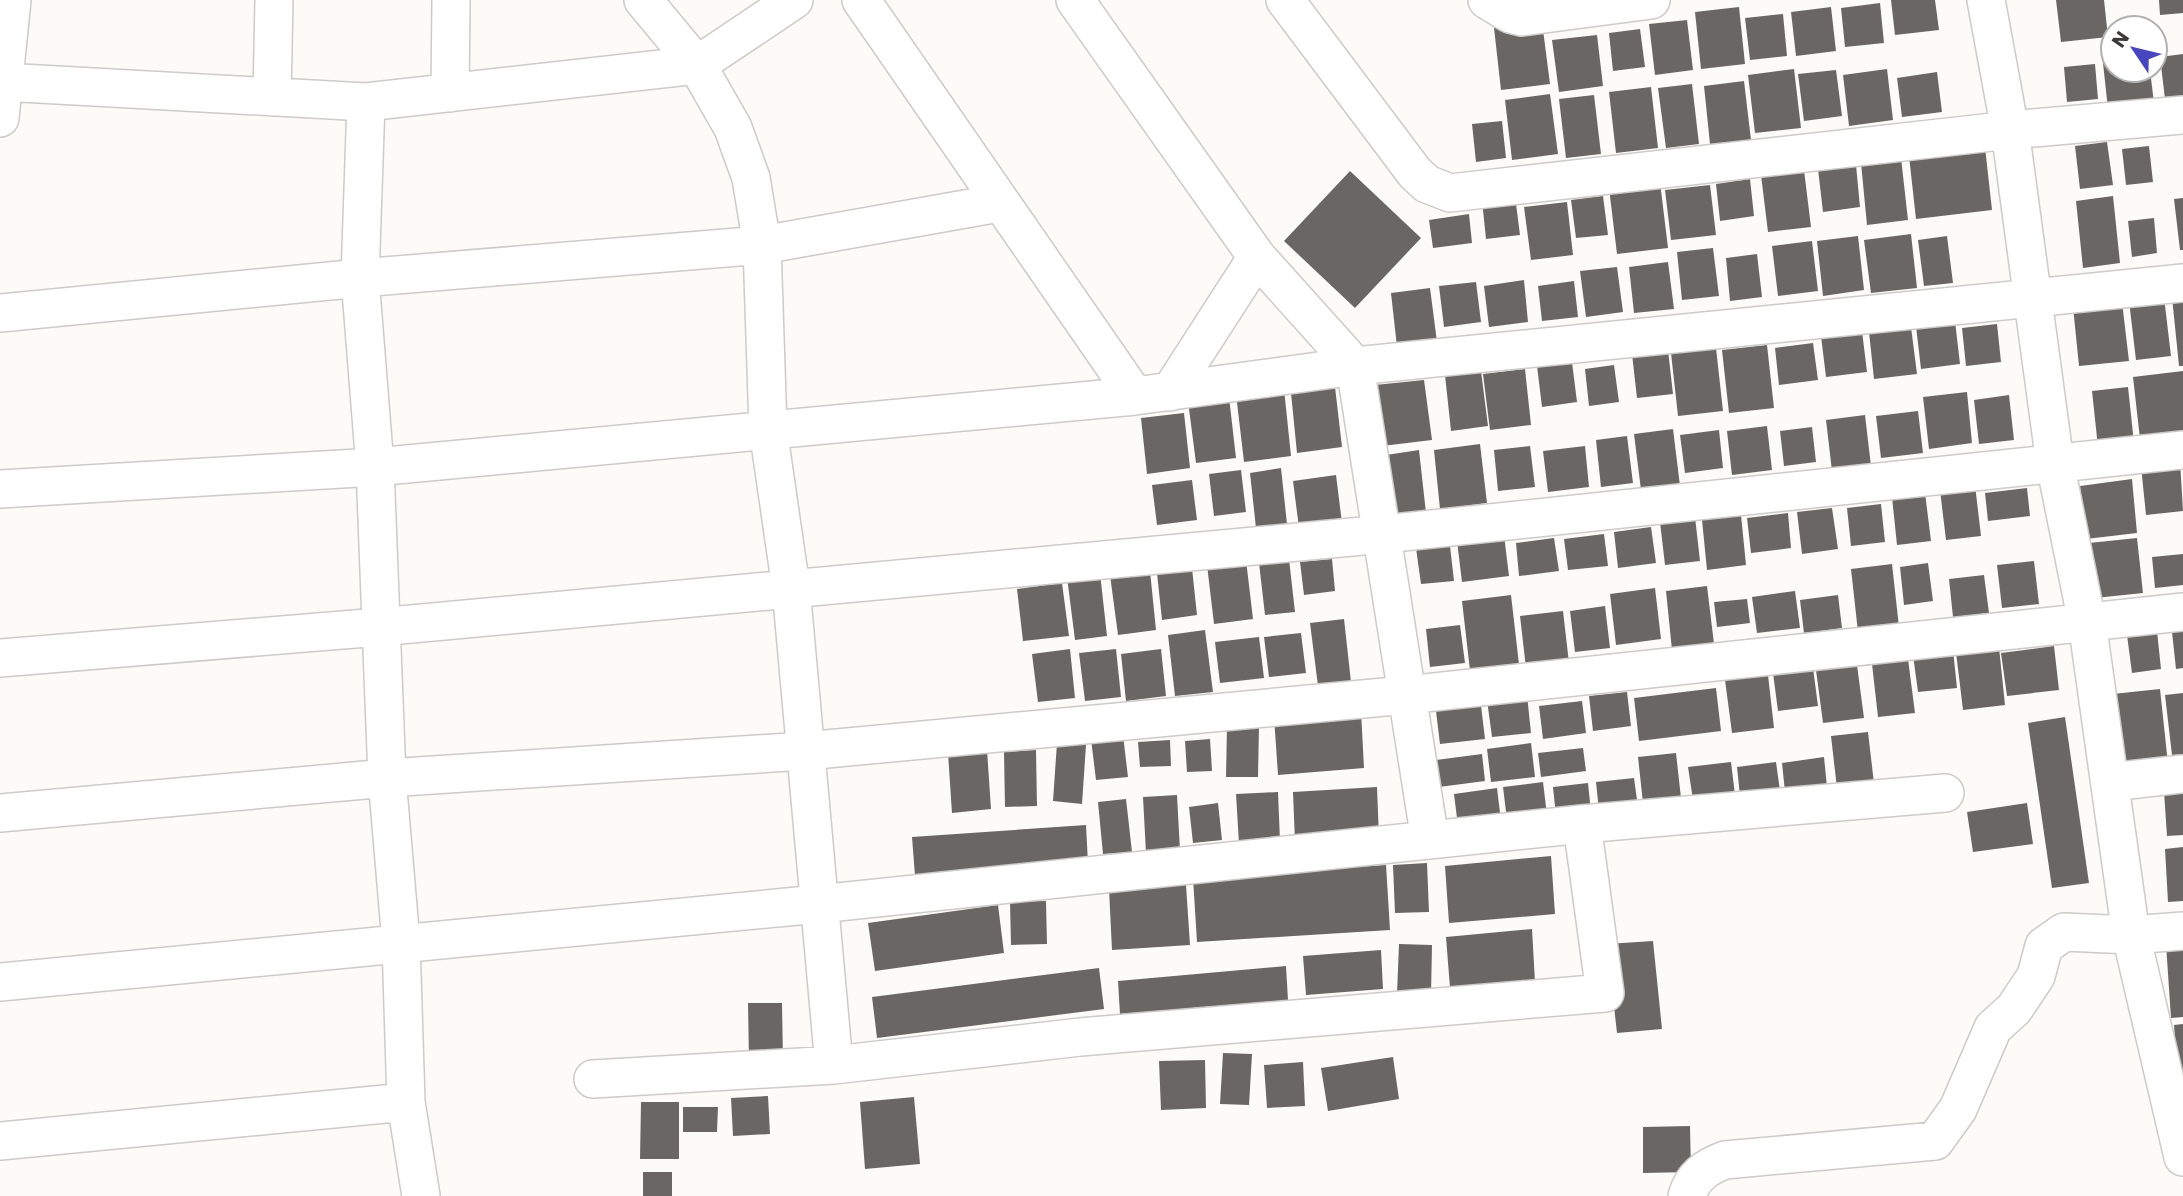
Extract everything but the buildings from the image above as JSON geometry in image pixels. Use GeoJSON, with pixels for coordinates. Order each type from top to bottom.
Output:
{"type":"FeatureCollection","features":[{"type":"Feature","properties":{"kind":"street"},"geometry":{"type":"LineString","coordinates":[[0,118],[12,0]]}},
{"type":"Feature","properties":{"kind":"street"},"geometry":{"type":"LineString","coordinates":[[272,97],[274,0]]}},
{"type":"Feature","properties":{"kind":"street"},"geometry":{"type":"LineString","coordinates":[[450,93],[451,0]]}},
{"type":"Feature","properties":{"kind":"street"},"geometry":{"type":"LineString","coordinates":[[643,0],[697,65],[740,145],[751,178],[762,245],[768,429],[791,588],[834,1065]]}},
{"type":"Feature","properties":{"kind":"street"},"geometry":{"type":"LineString","coordinates":[[3,82],[366,103],[697,65],[793,0]]}},
{"type":"Feature","properties":{"kind":"street"},"geometry":{"type":"LineString","coordinates":[[861,0],[999,203],[1153,394]]}},
{"type":"Feature","properties":{"kind":"street"},"geometry":{"type":"LineString","coordinates":[[1075,0],[1257,257],[1355,366],[1384,534],[1406,695],[1430,840]]}},
{"type":"Feature","properties":{"kind":"street"},"geometry":{"type":"LineString","coordinates":[[1285,0],[1415,173],[1427,184],[1450,193],[2010,130],[2183,115]]}},
{"type":"Feature","properties":{"kind":"street"},"geometry":{"type":"LineString","coordinates":[[1486,0],[1510,14],[1522,17],[1651,0]]}},
{"type":"Feature","properties":{"kind":"street"},"geometry":{"type":"LineString","coordinates":[[1986,0],[2010,130],[2035,297],[2055,463],[2087,622],[2132,935],[2175,1091],[2183,1157]]}},
{"type":"Feature","properties":{"kind":"street"},"geometry":{"type":"LineString","coordinates":[[366,103],[360,278],[375,467],[379,627],[387,778],[401,942],[406,1102],[421,1196]]}},
{"type":"Feature","properties":{"kind":"street"},"geometry":{"type":"LineString","coordinates":[[0,313],[360,278],[762,245],[999,203]]}},
{"type":"Feature","properties":{"kind":"street"},"geometry":{"type":"LineString","coordinates":[[1153,394],[1257,257]]}},
{"type":"Feature","properties":{"kind":"street"},"geometry":{"type":"LineString","coordinates":[[0,489],[375,467],[1153,394],[1355,366],[2183,283]]}},
{"type":"Feature","properties":{"kind":"street"},"geometry":{"type":"LineString","coordinates":[[0,657],[379,627],[1384,534],[2183,450]]}},
{"type":"Feature","properties":{"kind":"street"},"geometry":{"type":"LineString","coordinates":[[0,813],[387,778],[805,751],[1406,695],[2183,612]]}},
{"type":"Feature","properties":{"kind":"street"},"geometry":{"type":"LineString","coordinates":[[2111,782],[2183,774]]}},
{"type":"Feature","properties":{"kind":"street"},"geometry":{"type":"LineString","coordinates":[[0,982],[819,904],[1582,824],[1945,793]]}},
{"type":"Feature","properties":{"kind":"street"},"geometry":{"type":"LineString","coordinates":[[593,1079],[834,1065],[1080,1037],[1605,993],[1582,824]]}},
{"type":"Feature","properties":{"kind":"street"},"geometry":{"type":"LineString","coordinates":[[1687,1196],[1690,1186],[1706,1167],[1725,1160],[1935,1141],[1958,1110],[1993,1028],[2014,1009],[2036,976],[2045,946],[2064,932],[2132,935],[2183,931]]}},
{"type":"Feature","properties":{"kind":"street"},"geometry":{"type":"LineString","coordinates":[[0,1141],[406,1102]]}}]}
